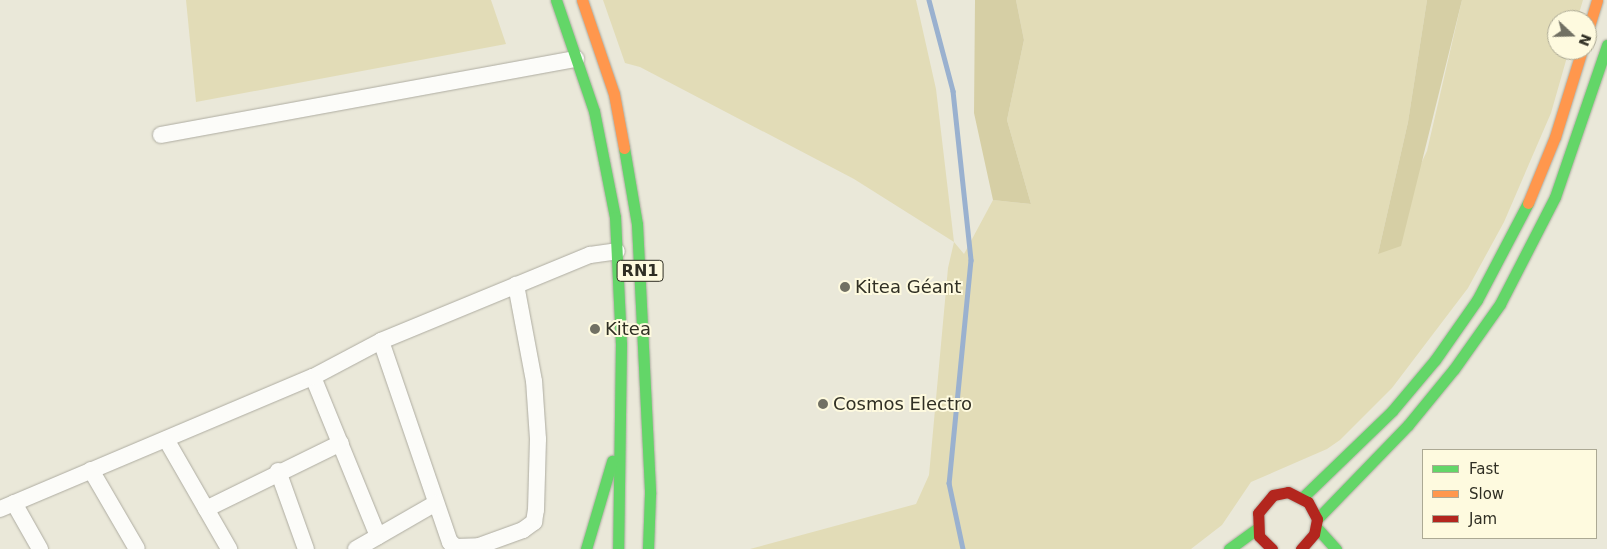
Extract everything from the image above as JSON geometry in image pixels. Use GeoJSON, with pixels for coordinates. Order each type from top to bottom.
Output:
{"type":"FeatureCollection","features":[{"type":"Feature","properties":{"kind":"main road","name":"RN1"},"geometry":{"type":"LineString","coordinates":[[556,0],[601,142],[615,217],[621,431],[618,549]]}},
{"type":"Feature","properties":{"kind":"main road","name":"RN1"},"geometry":{"type":"LineString","coordinates":[[582,0],[614,94],[637,224],[650,494],[648,549]]}},
{"type":"Feature","properties":{"kind":"main road"},"geometry":{"type":"LineString","coordinates":[[1301,549],[1311,541],[1317,523],[1408,426],[1454,369],[1500,304],[1555,197],[1590,102],[1607,45]]}},
{"type":"Feature","properties":{"kind":"main road"},"geometry":{"type":"LineString","coordinates":[[1303,497],[1392,412],[1435,360],[1477,300],[1528,204],[1555,137],[1579,60]]}},
{"type":"Feature","properties":{"kind":"main road"},"geometry":{"type":"LineString","coordinates":[[586,549],[621,431]]}},
{"type":"Feature","properties":{"kind":"main road"},"geometry":{"type":"LineString","coordinates":[[1272,549],[1264,543],[1257,529],[1258,513],[1273,495],[1288,492],[1303,497],[1312,507],[1317,523],[1336,549]]}},
{"type":"Feature","properties":{"kind":"main road"},"geometry":{"type":"LineString","coordinates":[[1229,549],[1257,529]]}},
{"type":"Feature","properties":{"kind":"street"},"geometry":{"type":"LineString","coordinates":[[161,135],[576,59]]}},
{"type":"Feature","properties":{"kind":"street"},"geometry":{"type":"LineString","coordinates":[[40,549],[7,506],[91,470],[167,441],[314,377],[381,340],[590,255],[617,251]]}},
{"type":"Feature","properties":{"kind":"street"},"geometry":{"type":"LineString","coordinates":[[381,340],[450,542],[456,547],[480,546],[523,530],[534,522],[538,439],[534,381],[516,285]]}},
{"type":"Feature","properties":{"kind":"street"},"geometry":{"type":"LineString","coordinates":[[314,377],[378,536]]}},
{"type":"Feature","properties":{"kind":"street"},"geometry":{"type":"LineString","coordinates":[[167,441],[229,549]]}},
{"type":"Feature","properties":{"kind":"street"},"geometry":{"type":"LineString","coordinates":[[206,509],[278,471],[341,444]]}},
{"type":"Feature","properties":{"kind":"street"},"geometry":{"type":"LineString","coordinates":[[91,470],[137,549]]}},
{"type":"Feature","properties":{"kind":"street"},"geometry":{"type":"LineString","coordinates":[[278,471],[306,549]]}},
{"type":"Feature","properties":{"kind":"street"},"geometry":{"type":"LineString","coordinates":[[356,549],[436,502]]}},
{"type":"Feature","properties":{"kind":"shaded area"},"geometry":{"type":"Polygon","coordinates":[[[186,0],[491,0],[506,44],[196,102],[186,0]]]}},
{"type":"Feature","properties":{"kind":"shaded area"},"geometry":{"type":"Polygon","coordinates":[[[603,0],[916,0],[936,89],[954,242],[854,179],[640,67],[625,63],[603,0]]]}},
{"type":"Feature","properties":{"kind":"shaded area"},"geometry":{"type":"Polygon","coordinates":[[[975,0],[1016,0],[1024,40],[1007,120],[1031,204],[993,200],[974,113],[975,0]]]}},
{"type":"Feature","properties":{"kind":"shaded area"},"geometry":{"type":"Polygon","coordinates":[[[1016,0],[1427,0],[1408,122],[1378,254],[1427,151],[1462,0],[1583,0],[1580,10],[1547,10],[1547,60],[1566,60],[1551,113],[1504,222],[1468,288],[1392,388],[1340,440],[1327,449],[1251,482],[1222,525],[1191,549],[750,549],[916,504],[929,475],[948,268],[954,242],[964,254],[993,200],[1031,204],[1007,120],[1024,40],[1016,0]]]}},
{"type":"Feature","properties":{"kind":"shaded area"},"geometry":{"type":"Polygon","coordinates":[[[1427,0],[1462,0],[1401,246],[1378,254],[1408,122],[1427,0]]]}},
{"type":"Feature","properties":{"kind":"waterway"},"geometry":{"type":"LineString","coordinates":[[929,0],[953,91],[971,260],[949,483],[963,549]]}},
{"type":"Feature","properties":{"kind":"traffic: fast"},"geometry":{"type":"LineString","coordinates":[[556,0],[594,111],[615,217],[621,344],[618,549]]}},
{"type":"Feature","properties":{"kind":"traffic: fast"},"geometry":{"type":"LineString","coordinates":[[1317,519],[1408,425],[1454,369],[1500,304],[1555,197],[1607,45]]}},
{"type":"Feature","properties":{"kind":"traffic: fast"},"geometry":{"type":"LineString","coordinates":[[624,148],[637,224],[650,494],[648,549]]}},
{"type":"Feature","properties":{"kind":"traffic: fast"},"geometry":{"type":"LineString","coordinates":[[1303,497],[1392,411],[1435,360],[1477,300],[1528,203]]}},
{"type":"Feature","properties":{"kind":"traffic: fast"},"geometry":{"type":"LineString","coordinates":[[586,549],[612,461]]}},
{"type":"Feature","properties":{"kind":"traffic: fast"},"geometry":{"type":"LineString","coordinates":[[1316,527],[1336,549]]}},
{"type":"Feature","properties":{"kind":"traffic: fast"},"geometry":{"type":"LineString","coordinates":[[1229,549],[1257,529]]}},
{"type":"Feature","properties":{"kind":"traffic: slow"},"geometry":{"type":"LineString","coordinates":[[582,0],[614,94],[624,148]]}},
{"type":"Feature","properties":{"kind":"traffic: slow"},"geometry":{"type":"LineString","coordinates":[[1594,10],[1597,0]]}},
{"type":"Feature","properties":{"kind":"traffic: slow"},"geometry":{"type":"LineString","coordinates":[[1528,203],[1555,137],[1579,60]]}},
{"type":"Feature","properties":{"kind":"traffic: jam"},"geometry":{"type":"LineString","coordinates":[[1272,549],[1259,536],[1258,513],[1273,495],[1288,492],[1308,502],[1317,519],[1314,534],[1301,549]]}},
{"type":"Feature","properties":{"kind":"place","name":"Kitea Géant"},"geometry":{"type":"Point","coordinates":[845,287]}},
{"type":"Feature","properties":{"kind":"place","name":"Kitea"},"geometry":{"type":"Point","coordinates":[595,329]}},
{"type":"Feature","properties":{"kind":"place","name":"Cosmos Electro"},"geometry":{"type":"Point","coordinates":[823,404]}}]}
